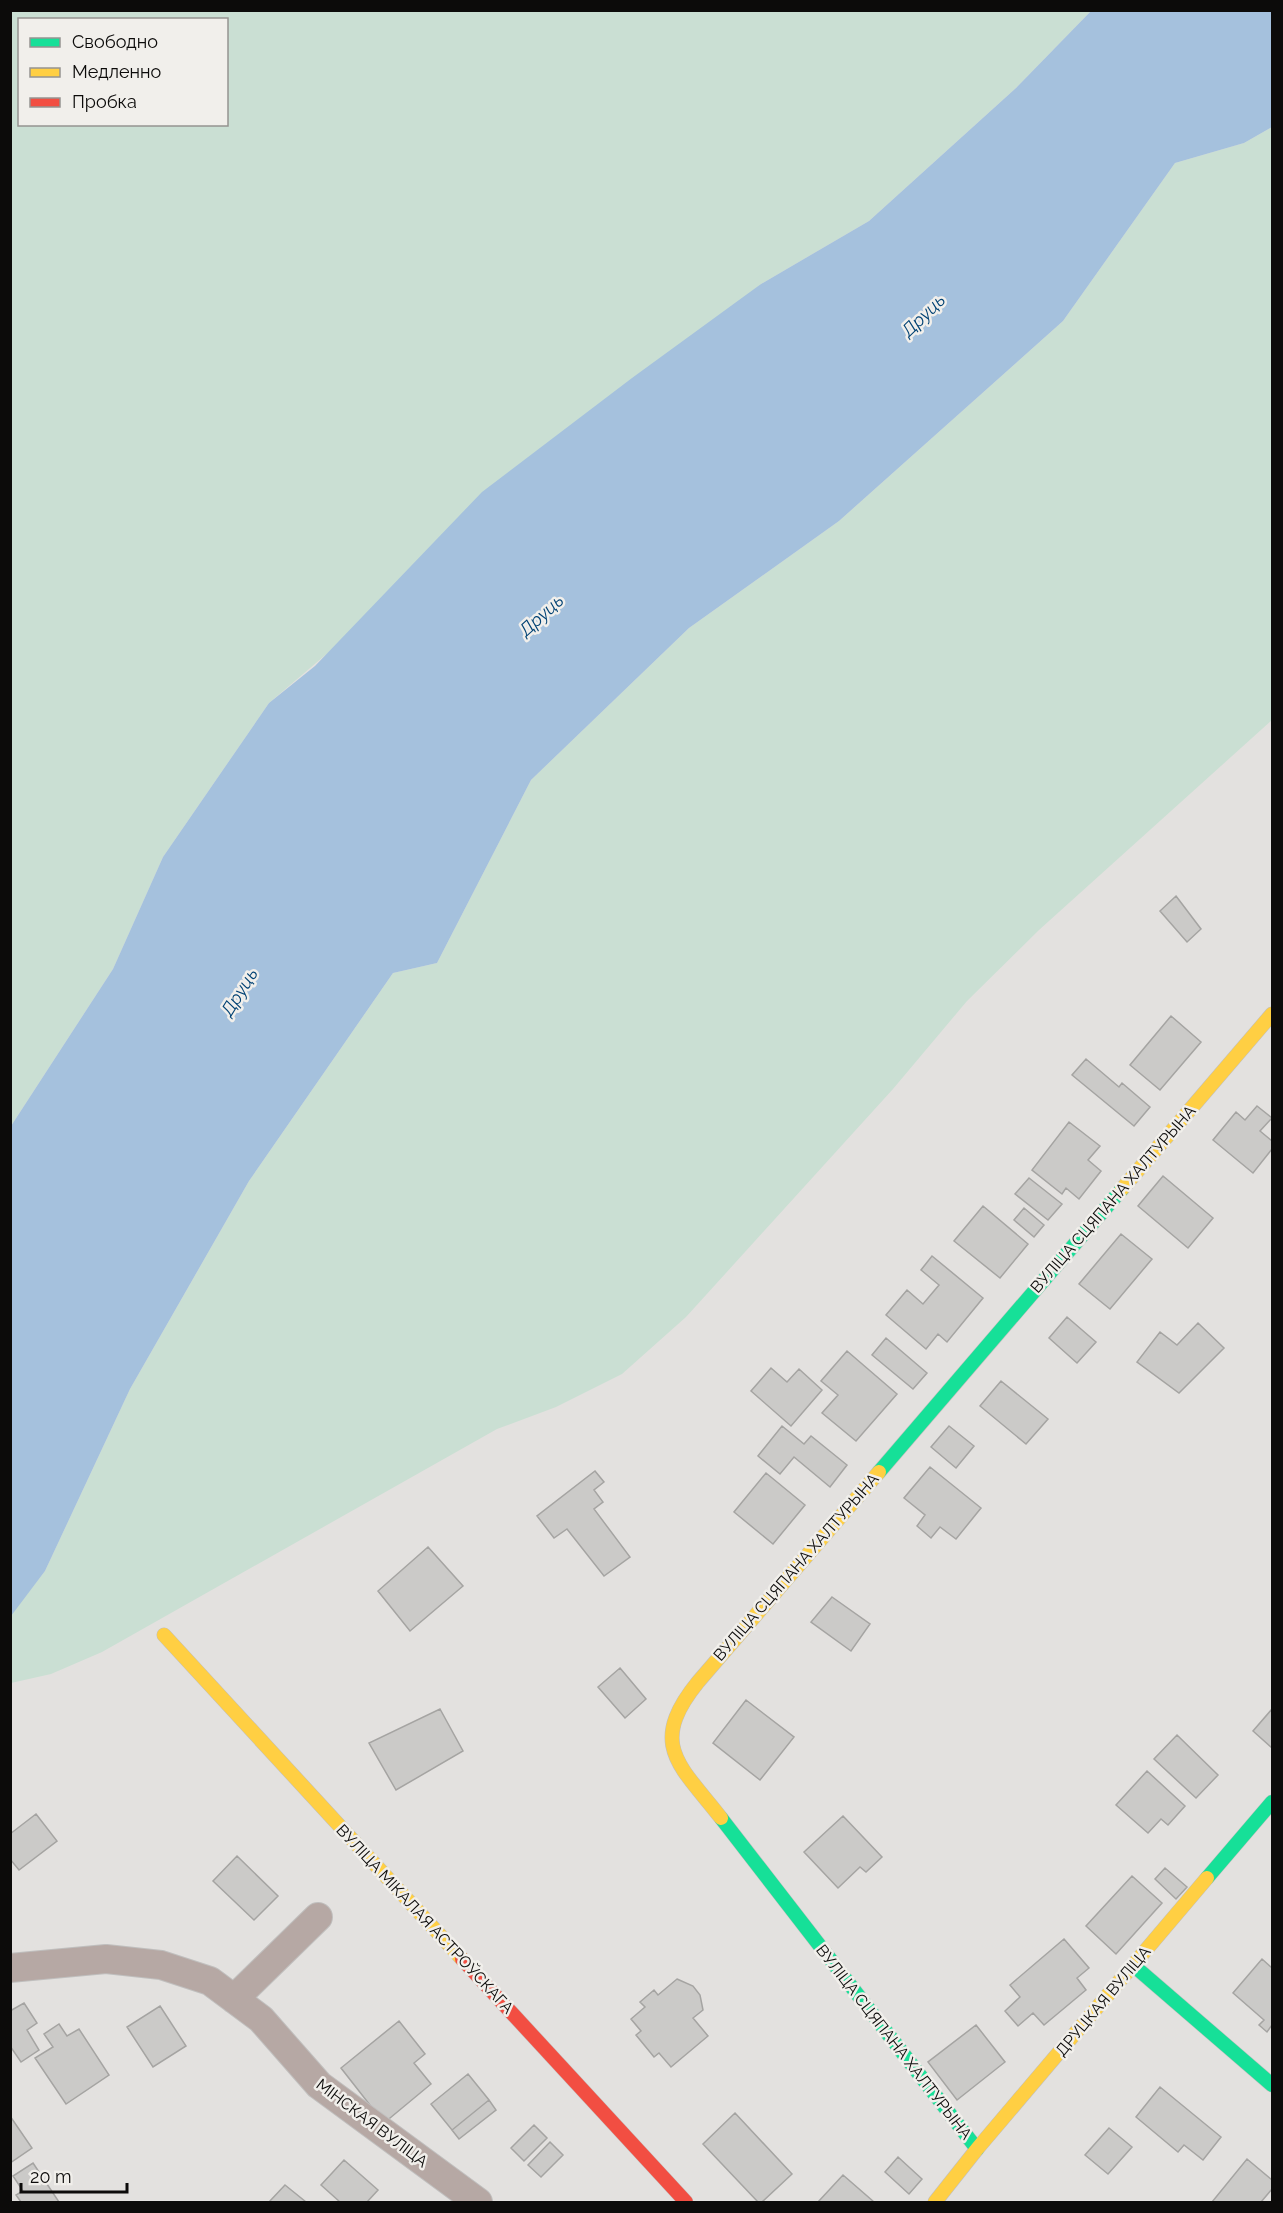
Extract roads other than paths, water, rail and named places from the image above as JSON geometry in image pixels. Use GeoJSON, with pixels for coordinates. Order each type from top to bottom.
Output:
{"type":"FeatureCollection","features":[{"type":"Feature","properties":{"kind":"street","name":"ВУЛІЦА СЦЯПАНА ХАЛТУРЫНА"},"geometry":{"type":"LineString","coordinates":[[977,2150],[677,1762],[670,1739],[673,1723],[680,1705],[698,1682],[1272,1014]]}},
{"type":"Feature","properties":{"kind":"street","name":"ВУЛІЦА МІКАЛАЯ АСТРОЎСКАГА"},"geometry":{"type":"LineString","coordinates":[[164,1635],[686,2202]]}},
{"type":"Feature","properties":{"kind":"street","name":"ДРУЦКАЯ ВУЛІЦА"},"geometry":{"type":"LineString","coordinates":[[935,2202],[1272,1802]]}},
{"type":"Feature","properties":{"kind":"street"},"geometry":{"type":"LineString","coordinates":[[234,1999],[318,1917]]}},
{"type":"Feature","properties":{"kind":"street","name":"МІНСКАЯ ВУЛІЦА"},"geometry":{"type":"LineString","coordinates":[[10,1968],[106,1959],[160,1965],[210,1981],[261,2019],[319,2085],[478,2202]]}},
{"type":"Feature","properties":{"kind":"street"},"geometry":{"type":"LineString","coordinates":[[1133,1965],[1272,2085]]}},
{"type":"Feature","properties":{"kind":"water","name":"Друць"},"geometry":{"type":"Polygon","coordinates":[[[1091,11],[1272,11],[1272,127],[1244,143],[1175,163],[1063,321],[839,521],[689,628],[531,780],[437,963],[393,973],[249,1181],[130,1389],[45,1571],[11,1616],[11,1126],[113,969],[163,857],[269,703],[315,666],[482,492],[761,284],[869,221],[1016,88],[1091,11]]]}}]}
